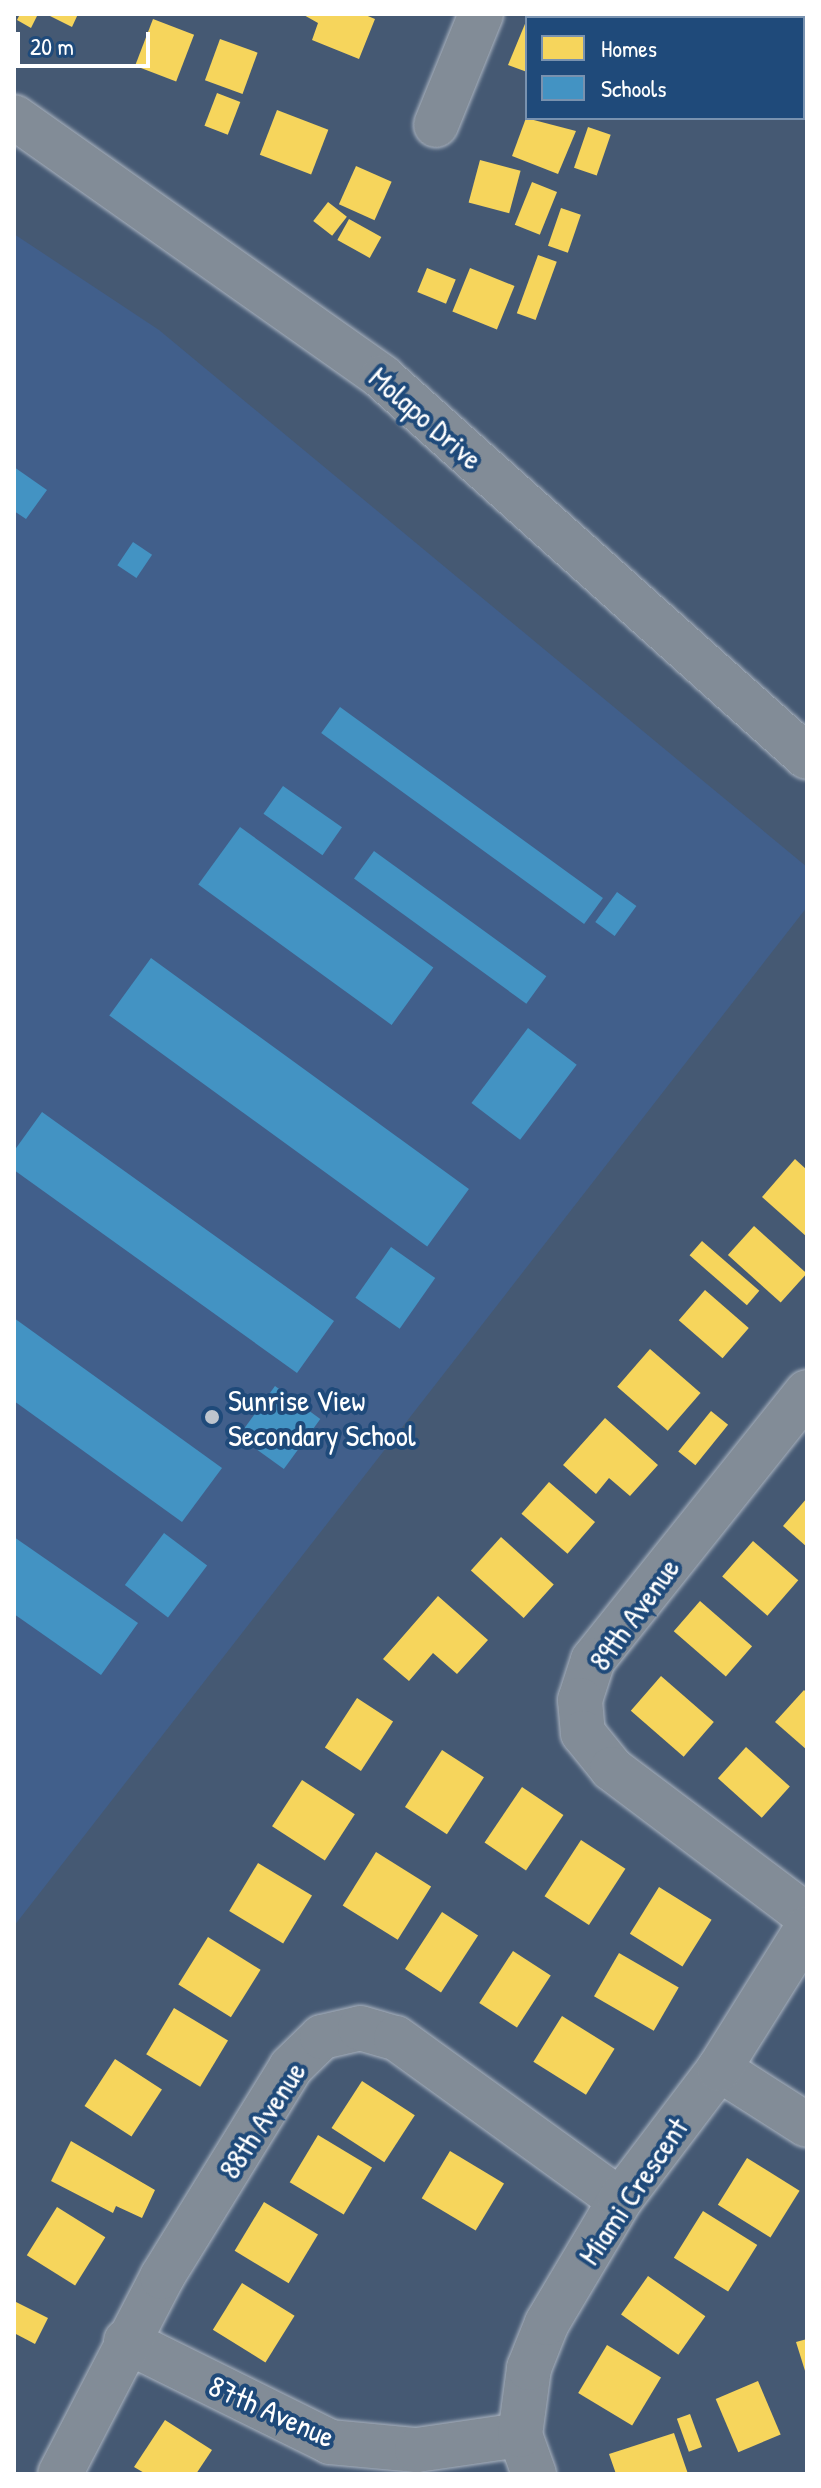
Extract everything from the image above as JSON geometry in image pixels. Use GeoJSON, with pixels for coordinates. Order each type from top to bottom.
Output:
{"type":"FeatureCollection","features":[{"type":"Feature","properties":{"kind":"street"},"geometry":{"type":"LineString","coordinates":[[436,125],[481,14]]}},
{"type":"Feature","properties":{"kind":"street","name":"Molapo Drive"},"geometry":{"type":"LineString","coordinates":[[14,117],[382,377],[807,757]]}},
{"type":"Feature","properties":{"kind":"street","name":"89th Avenue"},"geometry":{"type":"LineString","coordinates":[[807,1392],[593,1660],[580,1700],[583,1733],[612,1769],[807,1916]]}},
{"type":"Feature","properties":{"kind":"street","name":"Miami Crescent"},"geometry":{"type":"LineString","coordinates":[[527,2455],[529,2368],[547,2323],[620,2200],[719,2069],[807,1928]]}},
{"type":"Feature","properties":{"kind":"street","name":"88th Avenue"},"geometry":{"type":"LineString","coordinates":[[60,2474],[126,2341],[291,2067],[322,2037],[360,2028],[396,2038],[620,2200]]}},
{"type":"Feature","properties":{"kind":"street"},"geometry":{"type":"LineString","coordinates":[[719,2069],[807,2125]]}},
{"type":"Feature","properties":{"kind":"street","name":"87th Avenue"},"geometry":{"type":"LineString","coordinates":[[126,2341],[330,2442],[527,2455]]}},
{"type":"Feature","properties":{"kind":"shaded area","name":"Sunrise View Secondary School"},"geometry":{"type":"Polygon","coordinates":[[[14,234],[159,330],[807,867],[807,907],[14,1926],[14,234]]]}},
{"type":"Feature","properties":{"kind":"building: Homes"},"geometry":{"type":"Polygon","coordinates":[[[20,14],[38,14],[31,28],[17,20],[20,14]]]}},
{"type":"Feature","properties":{"kind":"building: Homes"},"geometry":{"type":"Polygon","coordinates":[[[46,14],[78,14],[72,27],[46,14]]]}},
{"type":"Feature","properties":{"kind":"building: Homes"},"geometry":{"type":"Polygon","coordinates":[[[302,14],[363,14],[375,19],[359,59],[312,40],[318,23],[302,14]]]}},
{"type":"Feature","properties":{"kind":"building: Homes"},"geometry":{"type":"Polygon","coordinates":[[[153,19],[194,35],[176,81],[135,66],[153,19]]]}},
{"type":"Feature","properties":{"kind":"building: Homes"},"geometry":{"type":"Polygon","coordinates":[[[525,24],[525,71],[508,65],[525,24]]]}},
{"type":"Feature","properties":{"kind":"building: Homes"},"geometry":{"type":"Polygon","coordinates":[[[220,39],[258,53],[243,94],[205,80],[220,39]]]}},
{"type":"Feature","properties":{"kind":"building: Homes"},"geometry":{"type":"Polygon","coordinates":[[[217,93],[240,102],[228,135],[204,126],[217,93]]]}},
{"type":"Feature","properties":{"kind":"building: Homes"},"geometry":{"type":"Polygon","coordinates":[[[277,110],[328,130],[311,175],[260,155],[277,110]]]}},
{"type":"Feature","properties":{"kind":"building: Homes"},"geometry":{"type":"Polygon","coordinates":[[[525,120],[576,131],[558,174],[512,156],[525,120]]]}},
{"type":"Feature","properties":{"kind":"building: Homes"},"geometry":{"type":"Polygon","coordinates":[[[588,127],[611,135],[597,175],[574,168],[588,127]]]}},
{"type":"Feature","properties":{"kind":"building: Homes"},"geometry":{"type":"Polygon","coordinates":[[[480,160],[521,171],[509,213],[469,203],[480,160]]]}},
{"type":"Feature","properties":{"kind":"building: Homes"},"geometry":{"type":"Polygon","coordinates":[[[356,166],[392,182],[375,220],[339,204],[356,166]]]}},
{"type":"Feature","properties":{"kind":"building: Homes"},"geometry":{"type":"Polygon","coordinates":[[[532,182],[557,192],[540,235],[515,225],[532,182]]]}},
{"type":"Feature","properties":{"kind":"building: Homes"},"geometry":{"type":"Polygon","coordinates":[[[328,202],[347,217],[332,236],[313,221],[328,202]]]}},
{"type":"Feature","properties":{"kind":"building: Homes"},"geometry":{"type":"Polygon","coordinates":[[[561,208],[581,215],[568,253],[548,246],[561,208]]]}},
{"type":"Feature","properties":{"kind":"building: Homes"},"geometry":{"type":"Polygon","coordinates":[[[349,219],[381,237],[370,258],[337,240],[349,219]]]}},
{"type":"Feature","properties":{"kind":"building: Homes"},"geometry":{"type":"Polygon","coordinates":[[[538,255],[557,262],[536,320],[517,313],[538,255]]]}},
{"type":"Feature","properties":{"kind":"building: Homes"},"geometry":{"type":"Polygon","coordinates":[[[427,268],[456,280],[446,304],[417,292],[427,268]]]}},
{"type":"Feature","properties":{"kind":"building: Homes"},"geometry":{"type":"Polygon","coordinates":[[[470,268],[515,286],[497,330],[452,312],[470,268]]]}},
{"type":"Feature","properties":{"kind":"building: Homes"},"geometry":{"type":"Polygon","coordinates":[[[795,1159],[807,1170],[807,1237],[762,1197],[795,1159]]]}},
{"type":"Feature","properties":{"kind":"building: Homes"},"geometry":{"type":"Polygon","coordinates":[[[754,1226],[807,1274],[781,1302],[728,1255],[754,1226]]]}},
{"type":"Feature","properties":{"kind":"building: Homes"},"geometry":{"type":"Polygon","coordinates":[[[702,1241],[759,1291],[747,1305],[690,1255],[702,1241]]]}},
{"type":"Feature","properties":{"kind":"building: Homes"},"geometry":{"type":"Polygon","coordinates":[[[705,1290],[749,1328],[723,1358],[679,1320],[705,1290]]]}},
{"type":"Feature","properties":{"kind":"building: Homes"},"geometry":{"type":"Polygon","coordinates":[[[650,1349],[701,1393],[668,1431],[617,1387],[650,1349]]]}},
{"type":"Feature","properties":{"kind":"building: Homes"},"geometry":{"type":"Polygon","coordinates":[[[711,1411],[728,1425],[695,1465],[678,1451],[711,1411]]]}},
{"type":"Feature","properties":{"kind":"building: Homes"},"geometry":{"type":"Polygon","coordinates":[[[605,1418],[658,1465],[630,1496],[609,1478],[596,1494],[563,1465],[605,1418]]]}},
{"type":"Feature","properties":{"kind":"building: Homes"},"geometry":{"type":"Polygon","coordinates":[[[549,1482],[595,1522],[567,1554],[521,1514],[549,1482]]]}},
{"type":"Feature","properties":{"kind":"building: Homes"},"geometry":{"type":"Polygon","coordinates":[[[807,1498],[807,1547],[783,1526],[807,1498]]]}},
{"type":"Feature","properties":{"kind":"building: Homes"},"geometry":{"type":"Polygon","coordinates":[[[501,1537],[554,1585],[524,1618],[471,1570],[501,1537]]]}},
{"type":"Feature","properties":{"kind":"building: Homes"},"geometry":{"type":"Polygon","coordinates":[[[753,1541],[798,1580],[767,1616],[722,1576],[753,1541]]]}},
{"type":"Feature","properties":{"kind":"building: Homes"},"geometry":{"type":"Polygon","coordinates":[[[438,1596],[488,1640],[457,1674],[433,1653],[409,1681],[383,1659],[438,1596]]]}},
{"type":"Feature","properties":{"kind":"building: Homes"},"geometry":{"type":"Polygon","coordinates":[[[700,1601],[752,1646],[726,1676],[674,1631],[700,1601]]]}},
{"type":"Feature","properties":{"kind":"building: Homes"},"geometry":{"type":"Polygon","coordinates":[[[661,1676],[714,1722],[684,1757],[631,1711],[661,1676]]]}},
{"type":"Feature","properties":{"kind":"building: Homes"},"geometry":{"type":"Polygon","coordinates":[[[804,1690],[807,1693],[807,1750],[775,1722],[804,1690]]]}},
{"type":"Feature","properties":{"kind":"building: Homes"},"geometry":{"type":"Polygon","coordinates":[[[357,1698],[393,1721],[361,1771],[325,1747],[357,1698]]]}},
{"type":"Feature","properties":{"kind":"building: Homes"},"geometry":{"type":"Polygon","coordinates":[[[746,1747],[790,1786],[762,1818],[718,1778],[746,1747]]]}},
{"type":"Feature","properties":{"kind":"building: Homes"},"geometry":{"type":"Polygon","coordinates":[[[442,1750],[484,1777],[447,1834],[405,1807],[442,1750]]]}},
{"type":"Feature","properties":{"kind":"building: Homes"},"geometry":{"type":"Polygon","coordinates":[[[302,1780],[355,1814],[325,1860],[272,1826],[302,1780]]]}},
{"type":"Feature","properties":{"kind":"building: Homes"},"geometry":{"type":"Polygon","coordinates":[[[522,1787],[563,1815],[526,1871],[485,1843],[522,1787]]]}},
{"type":"Feature","properties":{"kind":"building: Homes"},"geometry":{"type":"Polygon","coordinates":[[[581,1840],[625,1869],[589,1925],[545,1896],[581,1840]]]}},
{"type":"Feature","properties":{"kind":"building: Homes"},"geometry":{"type":"Polygon","coordinates":[[[376,1852],[431,1886],[398,1940],[343,1905],[376,1852]]]}},
{"type":"Feature","properties":{"kind":"building: Homes"},"geometry":{"type":"Polygon","coordinates":[[[258,1863],[312,1895],[283,1943],[229,1911],[258,1863]]]}},
{"type":"Feature","properties":{"kind":"building: Homes"},"geometry":{"type":"Polygon","coordinates":[[[659,1887],[712,1920],[682,1966],[630,1934],[659,1887]]]}},
{"type":"Feature","properties":{"kind":"building: Homes"},"geometry":{"type":"Polygon","coordinates":[[[442,1912],[478,1935],[441,1992],[405,1969],[442,1912]]]}},
{"type":"Feature","properties":{"kind":"building: Homes"},"geometry":{"type":"Polygon","coordinates":[[[208,1937],[261,1970],[231,2017],[178,1984],[208,1937]]]}},
{"type":"Feature","properties":{"kind":"building: Homes"},"geometry":{"type":"Polygon","coordinates":[[[513,1951],[551,1976],[517,2028],[479,2003],[513,1951]]]}},
{"type":"Feature","properties":{"kind":"building: Homes"},"geometry":{"type":"Polygon","coordinates":[[[619,1953],[679,1988],[654,2031],[594,1996],[619,1953]]]}},
{"type":"Feature","properties":{"kind":"building: Homes"},"geometry":{"type":"Polygon","coordinates":[[[174,2008],[228,2040],[200,2087],[146,2054],[174,2008]]]}},
{"type":"Feature","properties":{"kind":"building: Homes"},"geometry":{"type":"Polygon","coordinates":[[[562,2016],[615,2049],[586,2095],[533,2062],[562,2016]]]}},
{"type":"Feature","properties":{"kind":"building: Homes"},"geometry":{"type":"Polygon","coordinates":[[[115,2059],[162,2089],[131,2136],[85,2106],[115,2059]]]}},
{"type":"Feature","properties":{"kind":"building: Homes"},"geometry":{"type":"Polygon","coordinates":[[[362,2081],[415,2115],[384,2162],[332,2128],[362,2081]]]}},
{"type":"Feature","properties":{"kind":"building: Homes"},"geometry":{"type":"Polygon","coordinates":[[[318,2135],[372,2167],[344,2215],[290,2182],[318,2135]]]}},
{"type":"Feature","properties":{"kind":"building: Homes"},"geometry":{"type":"Polygon","coordinates":[[[71,2141],[155,2190],[142,2218],[116,2206],[113,2213],[51,2181],[71,2141]]]}},
{"type":"Feature","properties":{"kind":"building: Homes"},"geometry":{"type":"Polygon","coordinates":[[[450,2151],[504,2183],[476,2231],[422,2198],[450,2151]]]}},
{"type":"Feature","properties":{"kind":"building: Homes"},"geometry":{"type":"Polygon","coordinates":[[[747,2158],[800,2191],[770,2237],[718,2205],[747,2158]]]}},
{"type":"Feature","properties":{"kind":"building: Homes"},"geometry":{"type":"Polygon","coordinates":[[[264,2202],[318,2234],[289,2283],[235,2251],[264,2202]]]}},
{"type":"Feature","properties":{"kind":"building: Homes"},"geometry":{"type":"Polygon","coordinates":[[[57,2207],[105,2237],[75,2286],[27,2255],[57,2207]]]}},
{"type":"Feature","properties":{"kind":"building: Homes"},"geometry":{"type":"Polygon","coordinates":[[[703,2211],[757,2245],[728,2292],[674,2258],[703,2211]]]}},
{"type":"Feature","properties":{"kind":"building: Homes"},"geometry":{"type":"Polygon","coordinates":[[[648,2276],[705,2316],[678,2355],[621,2315],[648,2276]]]}},
{"type":"Feature","properties":{"kind":"building: Homes"},"geometry":{"type":"Polygon","coordinates":[[[242,2283],[295,2316],[265,2362],[213,2330],[242,2283]]]}},
{"type":"Feature","properties":{"kind":"building: Homes"},"geometry":{"type":"Polygon","coordinates":[[[14,2301],[48,2318],[35,2344],[14,2333],[14,2301]]]}},
{"type":"Feature","properties":{"kind":"building: Homes"},"geometry":{"type":"Polygon","coordinates":[[[807,2339],[807,2374],[806,2374],[796,2342],[807,2339]]]}},
{"type":"Feature","properties":{"kind":"building: Homes"},"geometry":{"type":"Polygon","coordinates":[[[607,2345],[661,2377],[632,2425],[578,2393],[607,2345]]]}},
{"type":"Feature","properties":{"kind":"building: Homes"},"geometry":{"type":"Polygon","coordinates":[[[758,2381],[781,2434],[738,2452],[716,2399],[758,2381]]]}},
{"type":"Feature","properties":{"kind":"building: Homes"},"geometry":{"type":"Polygon","coordinates":[[[690,2414],[702,2447],[689,2452],[677,2419],[690,2414]]]}},
{"type":"Feature","properties":{"kind":"building: Homes"},"geometry":{"type":"Polygon","coordinates":[[[165,2420],[212,2450],[196,2474],[146,2474],[134,2467],[165,2420]]]}},
{"type":"Feature","properties":{"kind":"building: Homes"},"geometry":{"type":"Polygon","coordinates":[[[674,2433],[688,2474],[616,2474],[609,2454],[674,2433]]]}},
{"type":"Feature","properties":{"kind":"building: Schools"},"geometry":{"type":"Polygon","coordinates":[[[14,467],[47,490],[26,519],[14,511],[14,467]]]}},
{"type":"Feature","properties":{"kind":"building: Schools"},"geometry":{"type":"Polygon","coordinates":[[[133,542],[152,555],[136,578],[117,565],[133,542]]]}},
{"type":"Feature","properties":{"kind":"building: Schools"},"geometry":{"type":"Polygon","coordinates":[[[340,707],[603,898],[584,924],[321,733],[340,707]]]}},
{"type":"Feature","properties":{"kind":"building: Schools"},"geometry":{"type":"Polygon","coordinates":[[[283,786],[342,827],[322,855],[263,814],[283,786]]]}},
{"type":"Feature","properties":{"kind":"building: Schools"},"geometry":{"type":"Polygon","coordinates":[[[240,827],[433,967],[392,1025],[198,884],[240,827]]]}},
{"type":"Feature","properties":{"kind":"building: Schools"},"geometry":{"type":"Polygon","coordinates":[[[374,851],[546,976],[526,1004],[354,879],[374,851]]]}},
{"type":"Feature","properties":{"kind":"building: Schools"},"geometry":{"type":"Polygon","coordinates":[[[617,892],[636,906],[615,936],[595,922],[617,892]]]}},
{"type":"Feature","properties":{"kind":"building: Schools"},"geometry":{"type":"Polygon","coordinates":[[[151,958],[469,1189],[427,1246],[109,1015],[151,958]]]}},
{"type":"Feature","properties":{"kind":"building: Schools"},"geometry":{"type":"Polygon","coordinates":[[[528,1028],[577,1065],[520,1140],[471,1103],[528,1028]]]}},
{"type":"Feature","properties":{"kind":"building: Schools"},"geometry":{"type":"Polygon","coordinates":[[[42,1112],[334,1321],[297,1373],[14,1170],[14,1151],[42,1112]]]}},
{"type":"Feature","properties":{"kind":"building: Schools"},"geometry":{"type":"Polygon","coordinates":[[[391,1247],[435,1278],[400,1329],[355,1298],[391,1247]]]}},
{"type":"Feature","properties":{"kind":"building: Schools"},"geometry":{"type":"Polygon","coordinates":[[[14,1318],[222,1468],[182,1522],[14,1401],[14,1318]]]}},
{"type":"Feature","properties":{"kind":"building: Schools"},"geometry":{"type":"Polygon","coordinates":[[[275,1386],[320,1419],[284,1469],[239,1436],[275,1386]]]}},
{"type":"Feature","properties":{"kind":"building: Schools"},"geometry":{"type":"Polygon","coordinates":[[[164,1533],[207,1565],[168,1617],[125,1585],[164,1533]]]}},
{"type":"Feature","properties":{"kind":"building: Schools"},"geometry":{"type":"Polygon","coordinates":[[[14,1537],[138,1623],[101,1675],[14,1614],[14,1537]]]}},
{"type":"Feature","properties":{"kind":"place","name":"Sunrise View Secondary School"},"geometry":{"type":"Point","coordinates":[212,1417]}}]}
